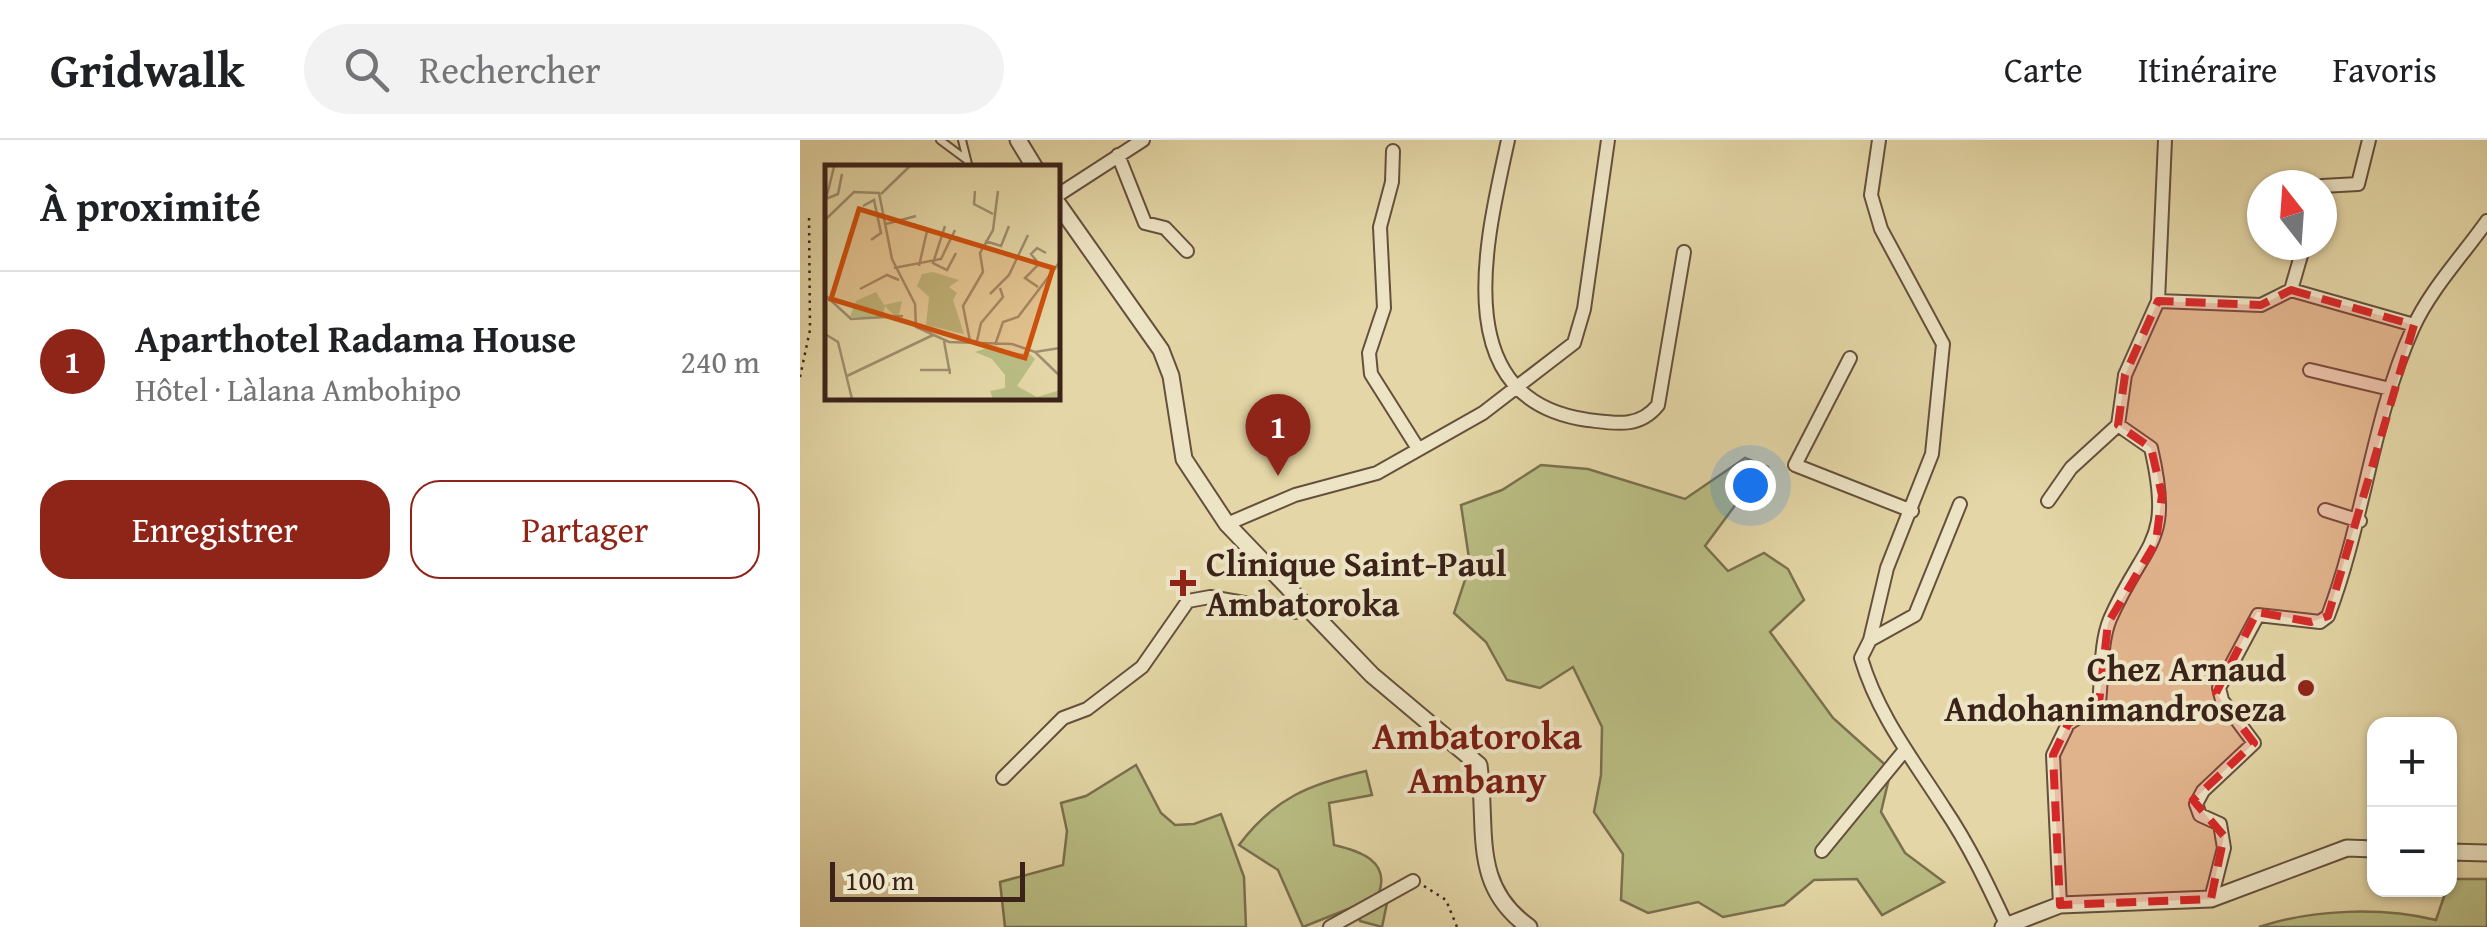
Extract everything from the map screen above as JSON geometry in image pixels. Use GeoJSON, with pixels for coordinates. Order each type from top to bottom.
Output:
{"type":"FeatureCollection","features":[{"type":"Feature","properties":{"kind":"street"},"geometry":{"type":"LineString","coordinates":[[1018,140],[1032,165]]}},
{"type":"Feature","properties":{"kind":"street"},"geometry":{"type":"LineString","coordinates":[[1060,194],[1143,140]]}},
{"type":"Feature","properties":{"kind":"street"},"geometry":{"type":"LineString","coordinates":[[1508,140],[1484,266],[1482,310],[1493,346],[1518,389],[1538,405],[1564,416],[1623,424],[1652,413],[1658,405],[1684,252]]}},
{"type":"Feature","properties":{"kind":"street"},"geometry":{"type":"LineString","coordinates":[[1227,524],[1295,495],[1358,482],[1483,413],[1574,343],[1580,328],[1608,140]]}},
{"type":"Feature","properties":{"kind":"street"},"geometry":{"type":"LineString","coordinates":[[1879,140],[1871,196],[1881,229],[1944,344],[1932,454],[1887,568],[1870,640],[1861,658],[1871,693],[1904,751],[1972,852],[2005,926],[2060,905],[2210,899],[2347,848],[2367,849]]}},
{"type":"Feature","properties":{"kind":"street"},"geometry":{"type":"LineString","coordinates":[[2048,501],[2070,468],[2118,425],[2125,375],[2158,302],[2165,140]]}},
{"type":"Feature","properties":{"kind":"street"},"geometry":{"type":"LineString","coordinates":[[2337,185],[2358,184],[2370,140]]}},
{"type":"Feature","properties":{"kind":"street"},"geometry":{"type":"LineString","coordinates":[[1394,151],[1392,182],[1380,227],[1384,308],[1370,352],[1372,374],[1417,447]]}},
{"type":"Feature","properties":{"kind":"street"},"geometry":{"type":"LineString","coordinates":[[1118,155],[1142,220],[1149,226],[1165,228],[1188,251]]}},
{"type":"Feature","properties":{"kind":"street"},"geometry":{"type":"LineString","coordinates":[[1060,207],[1161,350],[1171,376],[1184,460],[1227,524],[1372,676],[1479,765],[1487,878],[1505,910],[1529,927]]}},
{"type":"Feature","properties":{"kind":"street"},"geometry":{"type":"LineString","coordinates":[[2210,899],[2224,836],[2220,824],[2200,815],[2196,804],[2254,743],[2222,700],[2219,688],[2258,615],[2320,622],[2328,616],[2360,521],[2390,390],[2414,325],[2487,220]]}},
{"type":"Feature","properties":{"kind":"street"},"geometry":{"type":"LineString","coordinates":[[2291,290],[2300,260]]}},
{"type":"Feature","properties":{"kind":"street"},"geometry":{"type":"LineString","coordinates":[[2158,302],[2261,306],[2291,290],[2414,325]]}},
{"type":"Feature","properties":{"kind":"street"},"geometry":{"type":"LineString","coordinates":[[1850,358],[1795,465],[1912,511]]}},
{"type":"Feature","properties":{"kind":"street"},"geometry":{"type":"LineString","coordinates":[[2310,370],[2390,390]]}},
{"type":"Feature","properties":{"kind":"street"},"geometry":{"type":"LineString","coordinates":[[2060,905],[2053,755],[2068,724],[2099,703],[2108,623],[2156,542],[2162,495],[2151,448],[2118,425]]}},
{"type":"Feature","properties":{"kind":"street"},"geometry":{"type":"LineString","coordinates":[[1870,640],[1916,615],[1960,504]]}},
{"type":"Feature","properties":{"kind":"street"},"geometry":{"type":"LineString","coordinates":[[2325,510],[2360,521]]}},
{"type":"Feature","properties":{"kind":"street"},"geometry":{"type":"LineString","coordinates":[[1003,778],[1063,718],[1086,708],[1142,667],[1188,601],[1210,597],[1295,612],[1306,605]]}},
{"type":"Feature","properties":{"kind":"street"},"geometry":{"type":"LineString","coordinates":[[1822,851],[1904,751]]}},
{"type":"Feature","properties":{"kind":"street"},"geometry":{"type":"LineString","coordinates":[[2457,852],[2487,854]]}},
{"type":"Feature","properties":{"kind":"street"},"geometry":{"type":"LineString","coordinates":[[1330,927],[1414,881]]}},
{"type":"Feature","properties":{"kind":"lane"},"geometry":{"type":"LineString","coordinates":[[940,140],[968,164]]}},
{"type":"Feature","properties":{"kind":"lane"},"geometry":{"type":"LineString","coordinates":[[962,140],[968,164]]}},
{"type":"Feature","properties":{"kind":"path"},"geometry":{"type":"LineString","coordinates":[[800,376],[810,330],[810,216]]}},
{"type":"Feature","properties":{"kind":"path"},"geometry":{"type":"LineString","coordinates":[[1414,881],[1446,900],[1458,927]]}},
{"type":"Feature","properties":{"kind":"highlighted area"},"geometry":{"type":"Polygon","coordinates":[[[2291,290],[2414,325],[2328,616],[2311,622],[2257,612],[2216,693],[2254,743],[2193,800],[2224,836],[2211,899],[2060,905],[2053,755],[2068,724],[2099,703],[2108,623],[2156,542],[2162,495],[2151,448],[2118,425],[2125,375],[2158,301],[2261,305],[2291,290]]]}},
{"type":"Feature","properties":{"kind":"green space"},"geometry":{"type":"Polygon","coordinates":[[[1745,458],[1768,467],[1772,488],[1736,504],[1705,546],[1728,571],[1764,553],[1788,569],[1804,600],[1770,632],[1833,718],[1891,770],[1881,812],[1905,853],[1944,882],[1882,915],[1857,879],[1814,880],[1784,905],[1723,917],[1698,902],[1648,913],[1621,900],[1623,854],[1594,812],[1601,775],[1602,727],[1573,667],[1540,688],[1507,680],[1486,642],[1454,613],[1470,565],[1461,505],[1502,490],[1541,465],[1588,469],[1685,499],[1745,458]]]}},
{"type":"Feature","properties":{"kind":"green space"},"geometry":{"type":"Polygon","coordinates":[[[1136,765],[1161,813],[1175,825],[1194,824],[1221,814],[1244,877],[1246,927],[1005,927],[1000,882],[1063,865],[1067,831],[1061,803],[1086,796],[1136,765]]]}},
{"type":"Feature","properties":{"kind":"green space"},"geometry":{"type":"Polygon","coordinates":[[[1366,771],[1372,795],[1329,803],[1334,845],[1363,854],[1380,873],[1379,893],[1387,903],[1382,927],[1360,921],[1358,905],[1303,927],[1278,870],[1239,845],[1266,815],[1295,795],[1327,781],[1366,771]]]}},
{"type":"Feature","properties":{"kind":"green space"},"geometry":{"type":"Polygon","coordinates":[[[2457,879],[2487,879],[2487,927],[2259,927],[2302,916],[2347,912],[2393,913],[2436,920],[2444,897],[2457,897],[2457,879]]]}},
{"type":"Feature","properties":{"kind":"place","name":"Aparthotel Radama House"},"geometry":{"type":"Point","coordinates":[1278,476]}},
{"type":"Feature","properties":{"kind":"place","name":"Clinique Saint-Paul Ambatoroka"},"geometry":{"type":"Point","coordinates":[1183,583]}},
{"type":"Feature","properties":{"kind":"place","name":"Chez Arnaud Andohanimandroseza"},"geometry":{"type":"Point","coordinates":[2306,688]}},
{"type":"Feature","properties":{"kind":"district","name":"Ambatoroka Ambany"},"geometry":{"type":"Point","coordinates":[1477,757]}}]}
